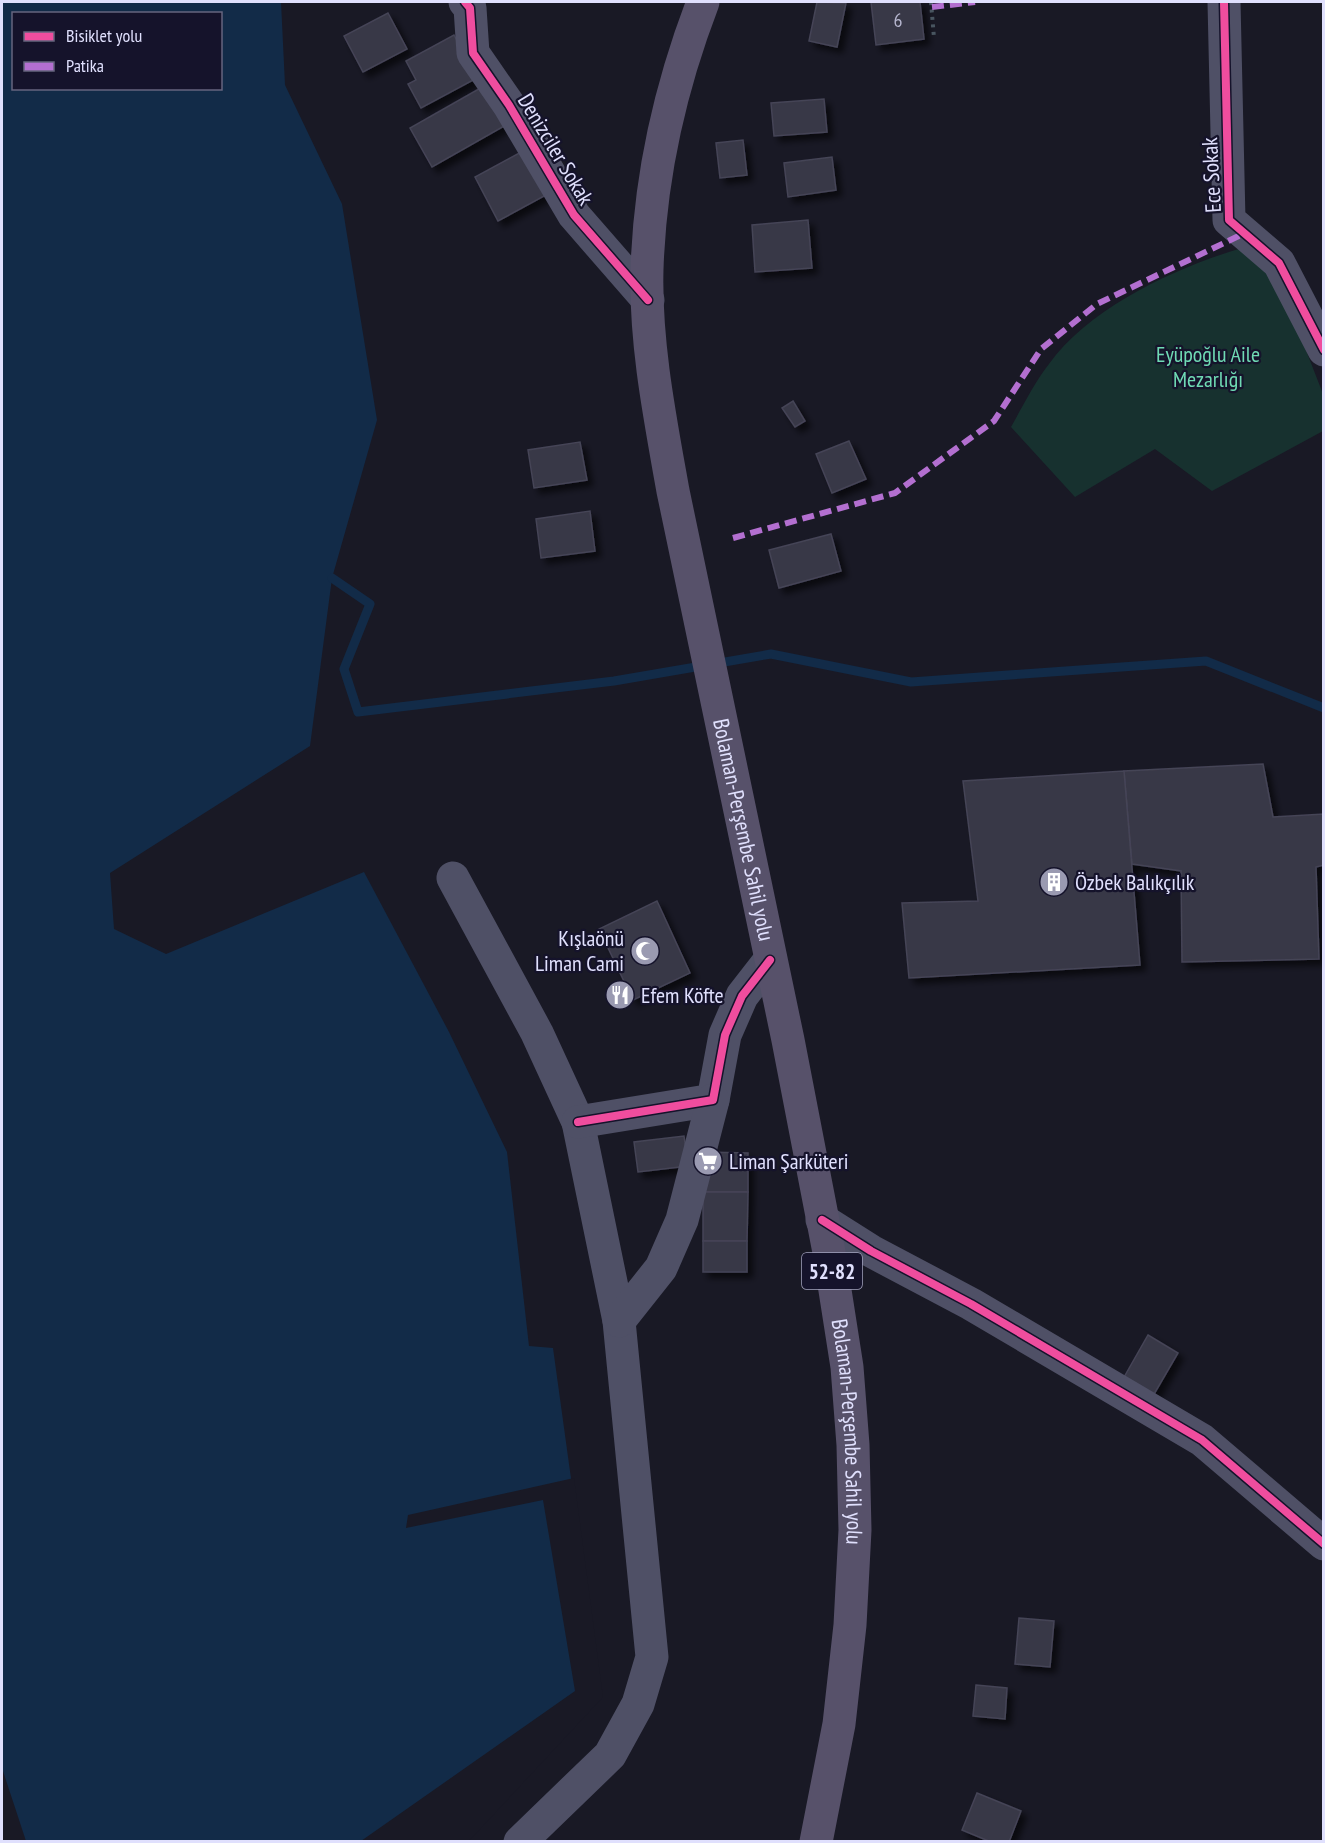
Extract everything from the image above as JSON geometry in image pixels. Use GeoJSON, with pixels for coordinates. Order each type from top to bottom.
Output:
{"type":"FeatureCollection","features":[{"type":"Feature","properties":{"kind":"main road","name":"Bolaman-Perşembe Sahil yolu"},"geometry":{"type":"LineString","coordinates":[[703,2],[680,62],[663,130],[652,198],[648,300],[657,403],[716,707],[822,1220],[847,1367],[854,1445],[855,1530],[848,1652],[839,1724],[816,1842]]}},
{"type":"Feature","properties":{"kind":"street","name":"Denizciler Sokak"},"geometry":{"type":"LineString","coordinates":[[465,2],[470,8],[473,53],[509,105],[574,215],[648,300]]}},
{"type":"Feature","properties":{"kind":"street","name":"Ece Sokak"},"geometry":{"type":"LineString","coordinates":[[1224,2],[1229,220],[1279,263],[1323,350]]}},
{"type":"Feature","properties":{"kind":"street"},"geometry":{"type":"LineString","coordinates":[[453,878],[537,1033],[578,1122],[619,1321],[652,1658],[638,1704],[610,1755],[520,1842]]}},
{"type":"Feature","properties":{"kind":"street"},"geometry":{"type":"LineString","coordinates":[[619,1321],[661,1268],[670,1249],[682,1220],[713,1100],[725,1035],[742,996],[770,960]]}},
{"type":"Feature","properties":{"kind":"street"},"geometry":{"type":"LineString","coordinates":[[578,1122],[713,1100]]}},
{"type":"Feature","properties":{"kind":"street"},"geometry":{"type":"LineString","coordinates":[[822,1220],[871,1251],[971,1304],[1202,1440],[1323,1544]]}},
{"type":"Feature","properties":{"kind":"path"},"geometry":{"type":"LineString","coordinates":[[931,2],[934,38]]}},
{"type":"Feature","properties":{"kind":"green space","name":"Eyüpoğlu Aile Mezarlığı"},"geometry":{"type":"Polygon","coordinates":[[[1242,248],[1275,278],[1290,309],[1323,394],[1323,431],[1212,491],[1155,449],[1075,497],[1011,427],[1038,379],[1066,343],[1111,307],[1163,278],[1242,248]]]}},
{"type":"Feature","properties":{"kind":"water"},"geometry":{"type":"Polygon","coordinates":[[[2,2],[281,2],[285,85],[342,204],[377,420],[332,578],[310,746],[110,873],[114,929],[166,954],[364,872],[449,1032],[507,1152],[529,1346],[553,1348],[601,1696],[463,1841],[5,1842],[2,1829],[2,2]]]}},
{"type":"Feature","properties":{"kind":"pier"},"geometry":{"type":"Polygon","coordinates":[[[574,1478],[603,1697],[468,1842],[361,1841],[575,1691],[543,1500],[406,1528],[408,1515],[574,1478]]]}},
{"type":"Feature","properties":{"kind":"pier"},"geometry":{"type":"Polygon","coordinates":[[[2,1768],[26,1841],[2,1842],[2,1768]]]}},
{"type":"Feature","properties":{"kind":"building"},"geometry":{"type":"Polygon","coordinates":[[[817,2],[846,3],[837,47],[809,41],[817,2]]]}},
{"type":"Feature","properties":{"kind":"building"},"geometry":{"type":"Polygon","coordinates":[[[871,2],[920,2],[924,39],[876,45],[871,2]]]}},
{"type":"Feature","properties":{"kind":"building"},"geometry":{"type":"Polygon","coordinates":[[[388,13],[407,49],[363,72],[344,36],[388,13]]]}},
{"type":"Feature","properties":{"kind":"building"},"geometry":{"type":"Polygon","coordinates":[[[454,35],[477,78],[421,108],[408,84],[416,80],[406,61],[454,35]]]}},
{"type":"Feature","properties":{"kind":"building"},"geometry":{"type":"Polygon","coordinates":[[[484,86],[506,125],[432,167],[410,128],[484,86]]]}},
{"type":"Feature","properties":{"kind":"building"},"geometry":{"type":"Polygon","coordinates":[[[824,99],[827,132],[774,136],[771,103],[824,99]]]}},
{"type":"Feature","properties":{"kind":"building"},"geometry":{"type":"Polygon","coordinates":[[[743,140],[747,175],[720,178],[716,143],[743,140]]]}},
{"type":"Feature","properties":{"kind":"building"},"geometry":{"type":"Polygon","coordinates":[[[523,151],[546,195],[498,221],[475,177],[523,151]]]}},
{"type":"Feature","properties":{"kind":"building"},"geometry":{"type":"Polygon","coordinates":[[[832,157],[836,190],[788,197],[784,163],[832,157]]]}},
{"type":"Feature","properties":{"kind":"building"},"geometry":{"type":"Polygon","coordinates":[[[808,220],[812,268],[755,272],[752,225],[808,220]]]}},
{"type":"Feature","properties":{"kind":"building"},"geometry":{"type":"Polygon","coordinates":[[[793,401],[805,421],[795,427],[782,408],[793,401]]]}},
{"type":"Feature","properties":{"kind":"building"},"geometry":{"type":"Polygon","coordinates":[[[849,441],[866,479],[832,493],[816,454],[849,441]]]}},
{"type":"Feature","properties":{"kind":"building"},"geometry":{"type":"Polygon","coordinates":[[[580,442],[587,480],[534,488],[528,450],[580,442]]]}},
{"type":"Feature","properties":{"kind":"building"},"geometry":{"type":"Polygon","coordinates":[[[590,511],[595,551],[541,558],[536,519],[590,511]]]}},
{"type":"Feature","properties":{"kind":"building"},"geometry":{"type":"Polygon","coordinates":[[[831,534],[841,571],[779,588],[769,550],[831,534]]]}},
{"type":"Feature","properties":{"kind":"building"},"geometry":{"type":"Polygon","coordinates":[[[1263,764],[1273,817],[1324,814],[1324,865],[1316,867],[1319,959],[1182,962],[1181,871],[1132,864],[1124,771],[1263,764]]]}},
{"type":"Feature","properties":{"kind":"building","name":"Özbek Balıkçılık"},"geometry":{"type":"Polygon","coordinates":[[[1124,771],[1140,965],[909,978],[902,903],[978,901],[963,781],[1124,771]]]}},
{"type":"Feature","properties":{"kind":"building","name":"Kışlaönü Liman Cami"},"geometry":{"type":"Polygon","coordinates":[[[657,901],[690,973],[633,1000],[599,929],[657,901]]]}},
{"type":"Feature","properties":{"kind":"building"},"geometry":{"type":"Polygon","coordinates":[[[684,1136],[688,1166],[638,1172],[634,1142],[684,1136]]]}},
{"type":"Feature","properties":{"kind":"building"},"geometry":{"type":"Polygon","coordinates":[[[704,1152],[748,1153],[748,1192],[703,1192],[704,1152]]]}},
{"type":"Feature","properties":{"kind":"building"},"geometry":{"type":"Polygon","coordinates":[[[703,1192],[748,1192],[747,1241],[703,1241],[703,1192]]]}},
{"type":"Feature","properties":{"kind":"building"},"geometry":{"type":"Polygon","coordinates":[[[703,1241],[747,1241],[747,1272],[703,1272],[703,1241]]]}},
{"type":"Feature","properties":{"kind":"building"},"geometry":{"type":"Polygon","coordinates":[[[1148,1335],[1178,1353],[1153,1396],[1123,1379],[1148,1335]]]}},
{"type":"Feature","properties":{"kind":"building"},"geometry":{"type":"Polygon","coordinates":[[[1019,1618],[1054,1621],[1050,1667],[1015,1664],[1019,1618]]]}},
{"type":"Feature","properties":{"kind":"building"},"geometry":{"type":"Polygon","coordinates":[[[976,1685],[1007,1688],[1005,1719],[973,1716],[976,1685]]]}},
{"type":"Feature","properties":{"kind":"building"},"geometry":{"type":"Polygon","coordinates":[[[977,1793],[1021,1811],[1009,1842],[991,1842],[962,1830],[977,1793]]]}},
{"type":"Feature","properties":{"kind":"waterway"},"geometry":{"type":"LineString","coordinates":[[332,578],[370,604],[344,669],[358,712],[614,681],[771,654],[911,682],[1206,661],[1324,708]]}},
{"type":"Feature","properties":{"kind":"marked path"},"geometry":{"type":"LineString","coordinates":[[932,7],[975,2]]}},
{"type":"Feature","properties":{"kind":"marked path"},"geometry":{"type":"LineString","coordinates":[[733,538],[895,493],[994,421],[1041,349],[1097,304],[1245,233]]}},
{"type":"Feature","properties":{"kind":"cycle path"},"geometry":{"type":"LineString","coordinates":[[465,2],[470,8],[473,53],[509,105],[574,215],[648,300]]}},
{"type":"Feature","properties":{"kind":"cycle path"},"geometry":{"type":"LineString","coordinates":[[1224,2],[1229,220],[1279,263],[1324,350]]}},
{"type":"Feature","properties":{"kind":"cycle path"},"geometry":{"type":"LineString","coordinates":[[578,1122],[713,1100],[725,1035],[742,996],[770,960]]}},
{"type":"Feature","properties":{"kind":"cycle path"},"geometry":{"type":"LineString","coordinates":[[822,1220],[871,1251],[971,1304],[1202,1440],[1324,1544]]}},
{"type":"Feature","properties":{"kind":"place","name":"Özbek Balıkçılık"},"geometry":{"type":"Point","coordinates":[1054,882]}},
{"type":"Feature","properties":{"kind":"place","name":"Kışlaönü Liman Cami"},"geometry":{"type":"Point","coordinates":[645,951]}},
{"type":"Feature","properties":{"kind":"place","name":"Efem Köfte"},"geometry":{"type":"Point","coordinates":[620,995]}},
{"type":"Feature","properties":{"kind":"place","name":"Liman Şarküteri"},"geometry":{"type":"Point","coordinates":[708,1161]}}]}
